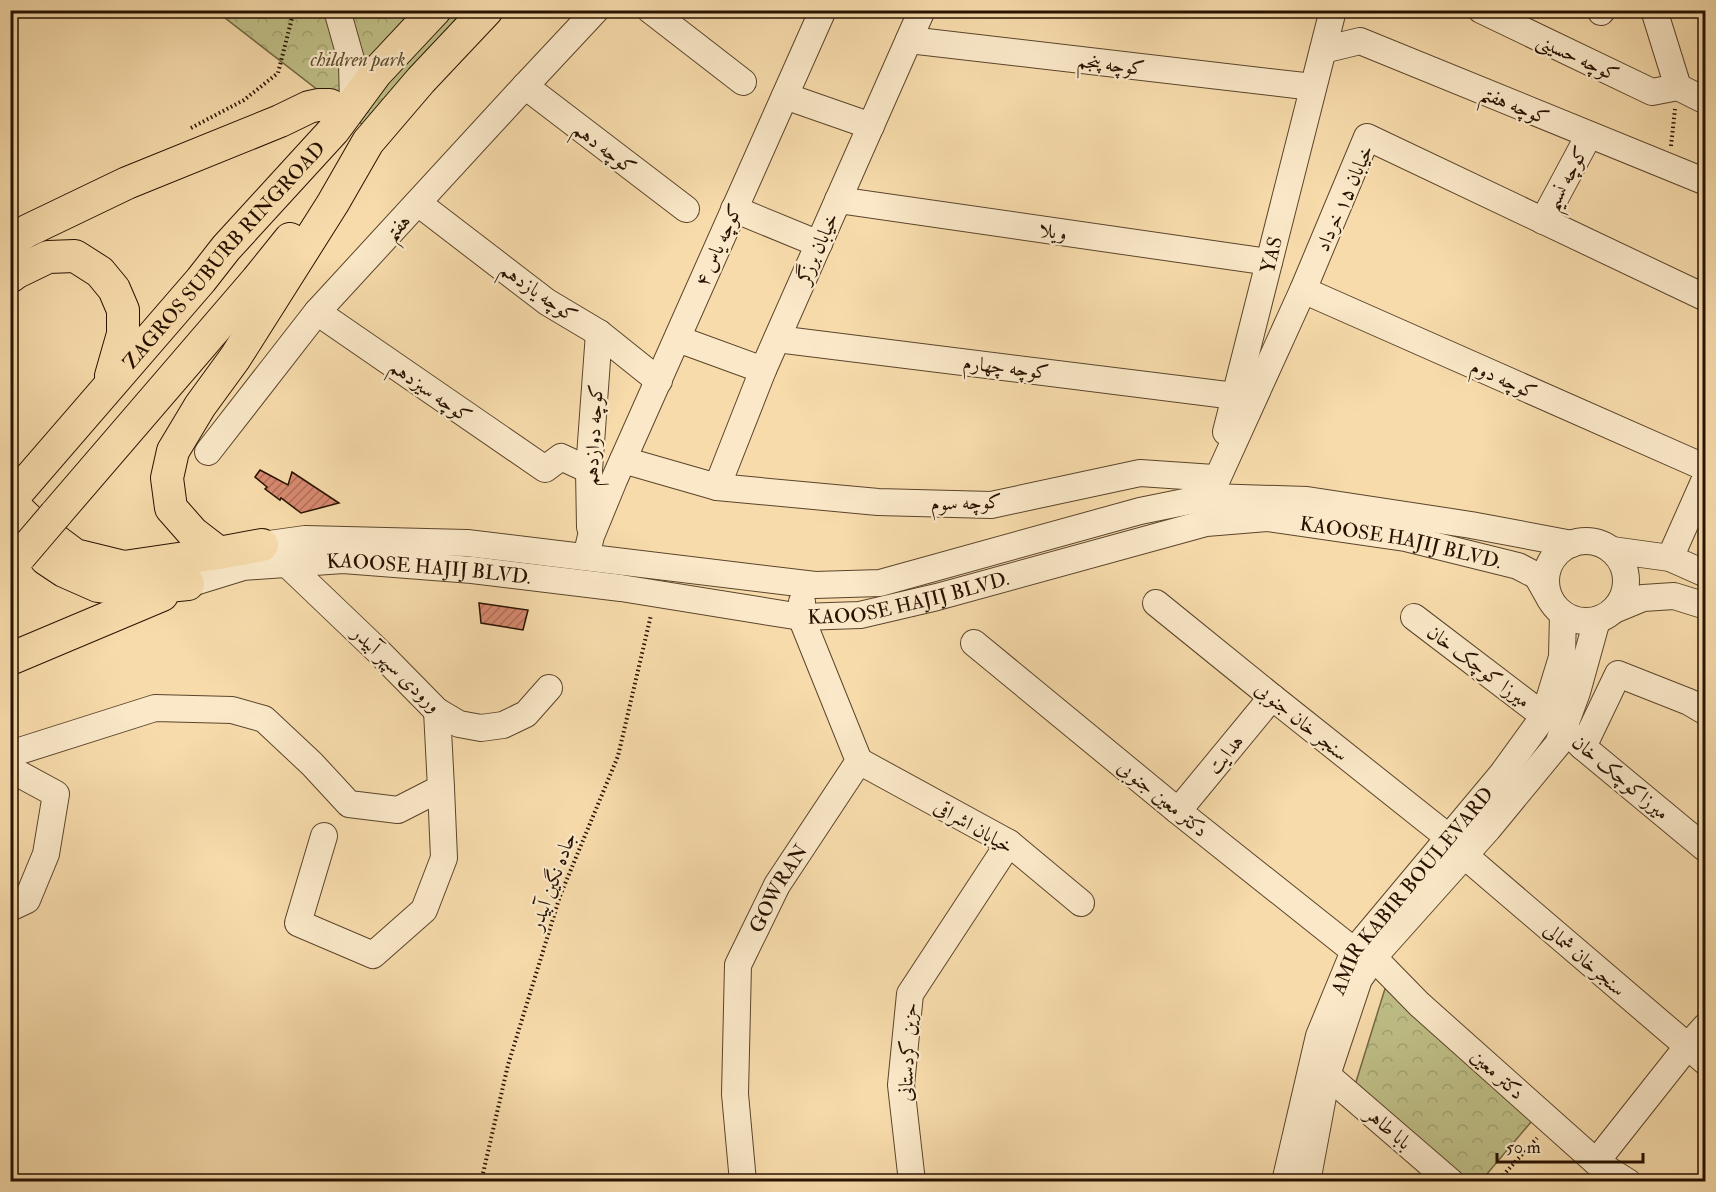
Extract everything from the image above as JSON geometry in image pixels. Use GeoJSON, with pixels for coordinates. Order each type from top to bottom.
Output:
{"type":"FeatureCollection","features":[{"type":"Feature","properties":{"kind":"main road","name":"ZAGROS SUBURB RINGROAD"},"geometry":{"type":"LineString","coordinates":[[15,496],[226,248],[334,130],[376,73],[435,10]]}},
{"type":"Feature","properties":{"kind":"main road","name":"ZAGROS SUBURB RINGROAD"},"geometry":{"type":"LineString","coordinates":[[15,561],[252,286],[421,80],[487,10]]}},
{"type":"Feature","properties":{"kind":"main road"},"geometry":{"type":"LineString","coordinates":[[10,242],[27,231],[127,183],[309,107],[330,105],[348,109]]}},
{"type":"Feature","properties":{"kind":"main road","name":"ZAGROS SUBURB RINGROAD"},"geometry":{"type":"LineString","coordinates":[[242,555],[193,533],[171,508],[167,478],[173,451],[333,203],[368,142]]}},
{"type":"Feature","properties":{"kind":"main road"},"geometry":{"type":"LineString","coordinates":[[10,278],[17,272],[48,257],[75,256],[100,272],[114,289],[123,309],[123,334],[108,386]]}},
{"type":"Feature","properties":{"kind":"main road"},"geometry":{"type":"LineString","coordinates":[[15,496],[30,522],[75,555],[124,567],[242,555]]}},
{"type":"Feature","properties":{"kind":"main road"},"geometry":{"type":"LineString","coordinates":[[10,527],[49,562],[98,586],[127,590],[188,585]]}},
{"type":"Feature","properties":{"kind":"main road"},"geometry":{"type":"LineString","coordinates":[[10,659],[188,585]]}},
{"type":"Feature","properties":{"kind":"street"},"geometry":{"type":"LineString","coordinates":[[337,10],[352,63],[348,109]]}},
{"type":"Feature","properties":{"kind":"street","name":"هفتم"},"geometry":{"type":"LineString","coordinates":[[208,452],[317,312],[596,10]]}},
{"type":"Feature","properties":{"kind":"street"},"geometry":{"type":"LineString","coordinates":[[650,10],[743,82]]}},
{"type":"Feature","properties":{"kind":"street","name":"کوچه یاس ۴"},"geometry":{"type":"LineString","coordinates":[[588,546],[618,470],[823,10]]}},
{"type":"Feature","properties":{"kind":"street","name":"خیابان برزگر"},"geometry":{"type":"LineString","coordinates":[[717,487],[763,370],[922,10]]}},
{"type":"Feature","properties":{"kind":"street","name":"YAS"},"geometry":{"type":"LineString","coordinates":[[1211,488],[1333,10]]}},
{"type":"Feature","properties":{"kind":"street","name":"کوچه حسینی"},"geometry":{"type":"LineString","coordinates":[[1480,10],[1652,92],[1678,87]]}},
{"type":"Feature","properties":{"kind":"street"},"geometry":{"type":"LineString","coordinates":[[1654,10],[1678,87],[1706,101]]}},
{"type":"Feature","properties":{"kind":"street","name":"کوچه پنجم"},"geometry":{"type":"LineString","coordinates":[[909,40],[1313,87]]}},
{"type":"Feature","properties":{"kind":"street","name":"کوچه هفتم"},"geometry":{"type":"LineString","coordinates":[[1323,50],[1360,42],[1706,182]]}},
{"type":"Feature","properties":{"kind":"street","name":"کوچه دهم"},"geometry":{"type":"LineString","coordinates":[[525,86],[686,209]]}},
{"type":"Feature","properties":{"kind":"street"},"geometry":{"type":"LineString","coordinates":[[785,96],[871,126]]}},
{"type":"Feature","properties":{"kind":"street","name":"کوچه نسیم"},"geometry":{"type":"LineString","coordinates":[[1542,221],[1589,135]]}},
{"type":"Feature","properties":{"kind":"street","name":"خیابان ۱۵ خرداد"},"geometry":{"type":"LineString","coordinates":[[1211,488],[1303,290],[1367,137],[1706,298]]}},
{"type":"Feature","properties":{"kind":"street","name":"ویلا"},"geometry":{"type":"LineString","coordinates":[[838,200],[1269,262]]}},
{"type":"Feature","properties":{"kind":"street","name":"کوچه یازدهم"},"geometry":{"type":"LineString","coordinates":[[418,203],[547,302],[599,333],[659,381]]}},
{"type":"Feature","properties":{"kind":"street"},"geometry":{"type":"LineString","coordinates":[[734,209],[819,244]]}},
{"type":"Feature","properties":{"kind":"street","name":"کوچه دوم"},"geometry":{"type":"LineString","coordinates":[[1303,290],[1706,468]]}},
{"type":"Feature","properties":{"kind":"street","name":"کوچه سیزدهم"},"geometry":{"type":"LineString","coordinates":[[317,312],[545,469],[561,456],[589,470]]}},
{"type":"Feature","properties":{"kind":"street","name":"کوچه دوازدهم"},"geometry":{"type":"LineString","coordinates":[[588,546],[589,470],[599,333]]}},
{"type":"Feature","properties":{"kind":"street"},"geometry":{"type":"LineString","coordinates":[[678,339],[763,370]]}},
{"type":"Feature","properties":{"kind":"street","name":"کوچه چهارم"},"geometry":{"type":"LineString","coordinates":[[777,339],[1235,396]]}},
{"type":"Feature","properties":{"kind":"street","name":"کوچه سوم"},"geometry":{"type":"LineString","coordinates":[[618,470],[717,487],[878,502],[991,505],[1140,473],[1211,488]]}},
{"type":"Feature","properties":{"kind":"street"},"geometry":{"type":"LineString","coordinates":[[1670,558],[1706,477]]}},
{"type":"Feature","properties":{"kind":"street"},"geometry":{"type":"LineString","coordinates":[[1206,523],[1211,488]]}},
{"type":"Feature","properties":{"kind":"street","name":"KAOOSE HAJIJ BLVD."},"geometry":{"type":"LineString","coordinates":[[242,555],[306,539],[588,546],[803,584],[880,583],[1140,511],[1211,488],[1471,525],[1572,544]]}},
{"type":"Feature","properties":{"kind":"street","name":"KAOOSE HAJIJ BLVD."},"geometry":{"type":"LineString","coordinates":[[242,555],[287,564],[344,560],[472,570],[621,588],[801,617],[860,615],[937,597],[1206,523],[1267,518],[1405,538],[1518,566],[1537,576],[1557,606]]}},
{"type":"Feature","properties":{"kind":"street"},"geometry":{"type":"LineString","coordinates":[[1606,615],[1621,601],[1626,591],[1624,568],[1619,558],[1612,550],[1593,541],[1582,541],[1562,549],[1554,556],[1549,566],[1547,588],[1557,606],[1574,619],[1585,622],[1606,615],[1643,598],[1674,596],[1706,606]]}},
{"type":"Feature","properties":{"kind":"street"},"geometry":{"type":"LineString","coordinates":[[1612,550],[1670,558],[1706,574]]}},
{"type":"Feature","properties":{"kind":"street"},"geometry":{"type":"LineString","coordinates":[[188,585],[242,555]]}},
{"type":"Feature","properties":{"kind":"street","name":"ورودی سپهر آبیدر"},"geometry":{"type":"LineString","coordinates":[[287,564],[437,711],[459,724],[482,728],[503,725],[526,714],[549,688]]}},
{"type":"Feature","properties":{"kind":"street"},"geometry":{"type":"LineString","coordinates":[[803,584],[801,617],[859,761]]}},
{"type":"Feature","properties":{"kind":"street","name":"سنجر خان جنوبی"},"geometry":{"type":"LineString","coordinates":[[1156,603],[1456,846]]}},
{"type":"Feature","properties":{"kind":"street","name":"AMIR KABIR BOULEVARD"},"geometry":{"type":"LineString","coordinates":[[1285,1182],[1319,1036],[1364,954],[1456,846],[1548,758],[1558,744],[1554,722],[1562,657],[1557,606]]}},
{"type":"Feature","properties":{"kind":"street","name":"AMIR KABIR BOULEVARD"},"geometry":{"type":"LineString","coordinates":[[1554,722],[1577,692],[1606,615]]}},
{"type":"Feature","properties":{"kind":"street","name":"میرزا کوچک خان"},"geometry":{"type":"LineString","coordinates":[[1414,617],[1554,722]]}},
{"type":"Feature","properties":{"kind":"street","name":"دکتر معین جنوبی"},"geometry":{"type":"LineString","coordinates":[[975,643],[1178,812],[1364,954]]}},
{"type":"Feature","properties":{"kind":"street"},"geometry":{"type":"LineString","coordinates":[[1583,747],[1618,674],[1689,702],[1706,712]]}},
{"type":"Feature","properties":{"kind":"street","name":"هدایت"},"geometry":{"type":"LineString","coordinates":[[1178,812],[1272,697]]}},
{"type":"Feature","properties":{"kind":"street"},"geometry":{"type":"LineString","coordinates":[[10,754],[155,708],[232,710],[264,719],[312,764],[349,804],[398,810],[441,788]]}},
{"type":"Feature","properties":{"kind":"street"},"geometry":{"type":"LineString","coordinates":[[324,836],[298,923],[373,955],[424,910],[444,858],[437,711]]}},
{"type":"Feature","properties":{"kind":"street","name":"میرزاکوچک خان"},"geometry":{"type":"LineString","coordinates":[[1554,722],[1706,849]]}},
{"type":"Feature","properties":{"kind":"street","name":"خیابان اشراقی"},"geometry":{"type":"LineString","coordinates":[[859,761],[1009,843],[1081,903]]}},
{"type":"Feature","properties":{"kind":"street","name":"GOWRAN"},"geometry":{"type":"LineString","coordinates":[[742,1182],[735,1094],[738,964],[777,885],[859,761]]}},
{"type":"Feature","properties":{"kind":"street"},"geometry":{"type":"LineString","coordinates":[[10,769],[56,794],[46,854],[27,900],[10,908]]}},
{"type":"Feature","properties":{"kind":"street","name":"حزین کردستانی"},"geometry":{"type":"LineString","coordinates":[[912,1182],[901,1085],[910,994],[1009,843]]}},
{"type":"Feature","properties":{"kind":"street","name":"سنجرخان شمالی"},"geometry":{"type":"LineString","coordinates":[[1456,846],[1696,1055]]}},
{"type":"Feature","properties":{"kind":"street","name":"AMIR KABIR BOULEVARD"},"geometry":{"type":"LineString","coordinates":[[1307,1182],[1327,1075],[1359,979],[1364,954]]}},
{"type":"Feature","properties":{"kind":"street","name":"دکتر معین"},"geometry":{"type":"LineString","coordinates":[[1364,954],[1596,1162],[1628,1182]]}},
{"type":"Feature","properties":{"kind":"street"},"geometry":{"type":"LineString","coordinates":[[1596,1162],[1696,1055],[1706,1026]]}},
{"type":"Feature","properties":{"kind":"street","name":"بابا طاهر"},"geometry":{"type":"LineString","coordinates":[[1327,1075],[1451,1182]]}},
{"type":"Feature","properties":{"kind":"path"},"geometry":{"type":"LineString","coordinates":[[184,132],[244,100],[278,72],[294,10]]}},
{"type":"Feature","properties":{"kind":"path"},"geometry":{"type":"LineString","coordinates":[[1669,167],[1678,87]]}},
{"type":"Feature","properties":{"kind":"path","name":"جاده نگین آبیدر"},"geometry":{"type":"LineString","coordinates":[[481,1182],[507,1065],[560,896],[618,756],[656,594]]}},
{"type":"Feature","properties":{"kind":"path"},"geometry":{"type":"LineString","coordinates":[[1497,1182],[1552,1123]]}},
{"type":"Feature","properties":{"kind":"green space","name":"children park"},"geometry":{"type":"Polygon","coordinates":[[[216,11],[463,11],[363,125],[216,11]]]}},
{"type":"Feature","properties":{"kind":"green space"},"geometry":{"type":"Polygon","coordinates":[[[1388,979],[1537,1115],[1481,1181],[1444,1181],[1351,1098],[1388,979]]]}},
{"type":"Feature","properties":{"kind":"building"},"geometry":{"type":"Polygon","coordinates":[[[260,470],[288,485],[292,472],[339,503],[301,513],[265,489],[267,487],[255,477],[260,470]]]}},
{"type":"Feature","properties":{"kind":"building"},"geometry":{"type":"Polygon","coordinates":[[[479,603],[528,610],[523,630],[481,623],[479,603]]]}}]}
